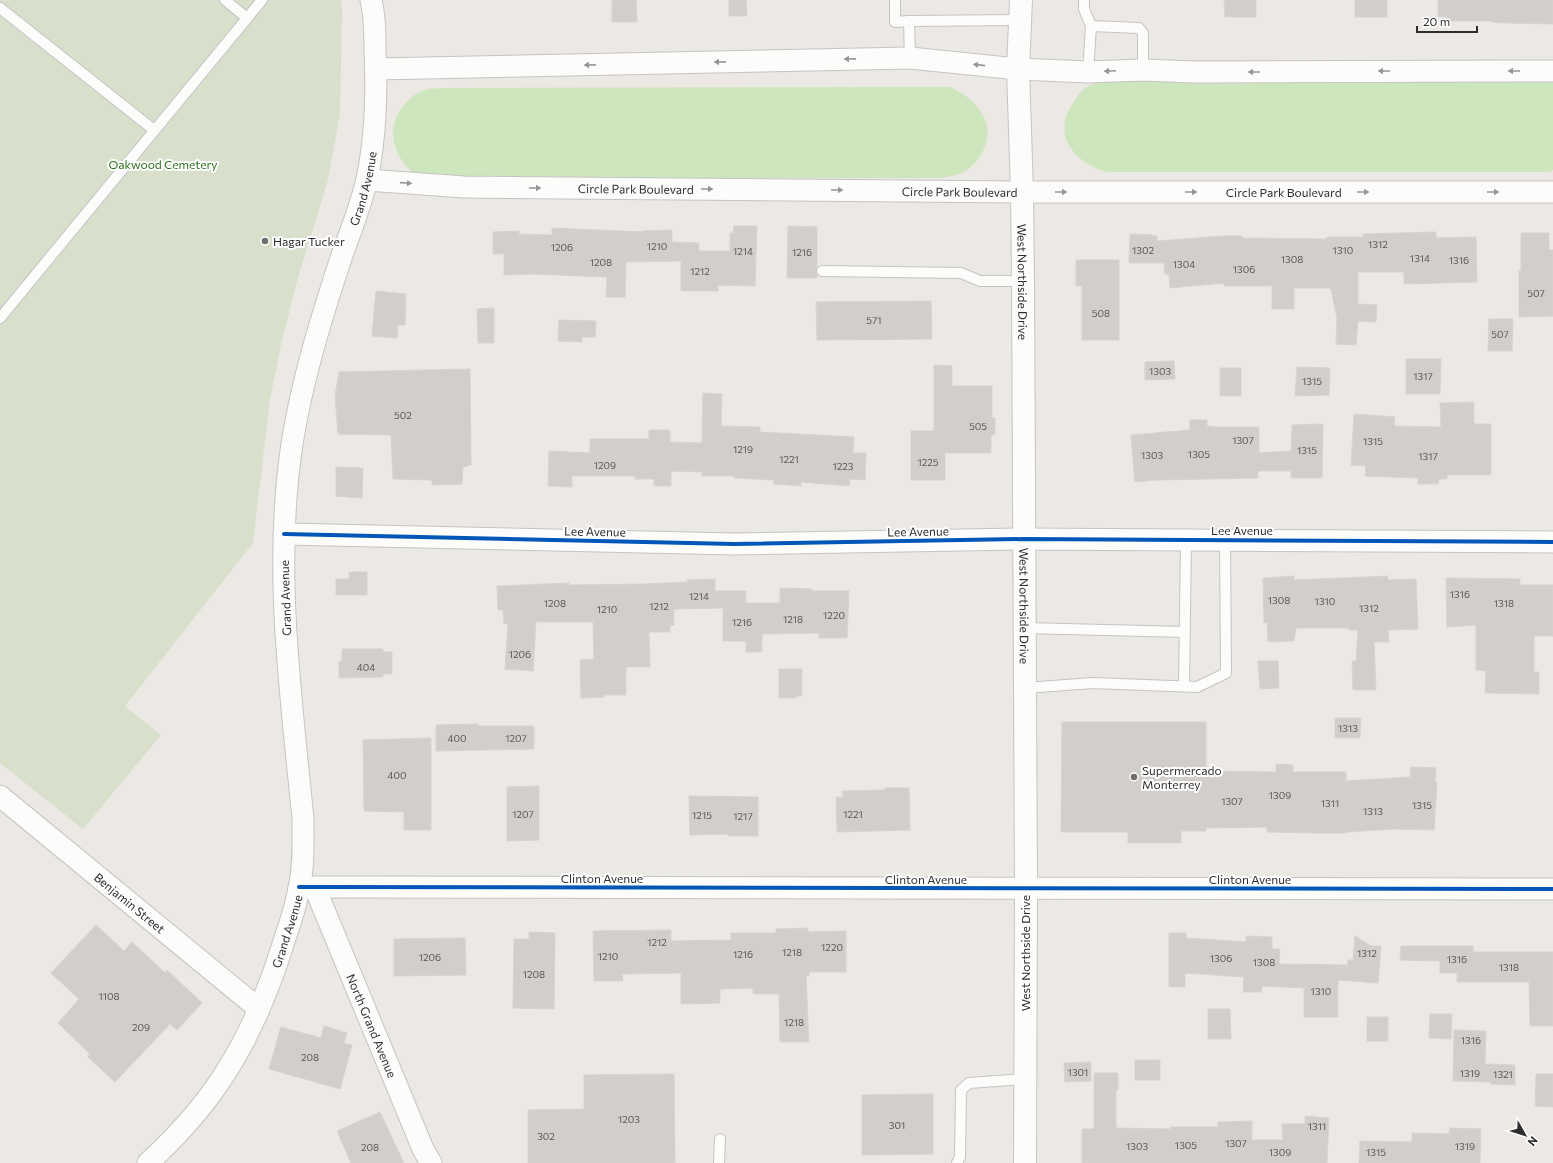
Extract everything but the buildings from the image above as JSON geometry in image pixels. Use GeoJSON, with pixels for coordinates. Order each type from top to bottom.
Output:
{"type":"FeatureCollection","features":[{"type":"Feature","properties":{"kind":"main road","name":"West Northside Drive"},"geometry":{"type":"LineString","coordinates":[[1021,10],[1018,69],[1023,281],[1026,889],[1025,1163]]}},
{"type":"Feature","properties":{"kind":"street","name":"Grand Avenue"},"geometry":{"type":"LineString","coordinates":[[148,1163],[202,1106],[220,1082],[237,1054],[259,1009],[275,969],[293,914],[307,887],[303,819],[286,640],[283,590],[286,484],[300,399],[322,317],[367,180],[374,142],[376,69],[374,12],[371,0]]}},
{"type":"Feature","properties":{"kind":"street"},"geometry":{"type":"LineString","coordinates":[[376,69],[910,58],[1018,69],[1088,72],[1143,70],[1194,72],[1553,71]]}},
{"type":"Feature","properties":{"kind":"street","name":"Circle Park Boulevard"},"geometry":{"type":"LineString","coordinates":[[367,180],[464,187],[1022,192],[1553,192]]}},
{"type":"Feature","properties":{"kind":"street","name":"Lee Avenue"},"geometry":{"type":"LineString","coordinates":[[284,534],[734,544],[1024,539],[1553,542]]}},
{"type":"Feature","properties":{"kind":"street","name":"Benjamin Street"},"geometry":{"type":"LineString","coordinates":[[0,796],[259,1009]]}},
{"type":"Feature","properties":{"kind":"street","name":"Clinton Avenue"},"geometry":{"type":"LineString","coordinates":[[307,887],[1553,889]]}},
{"type":"Feature","properties":{"kind":"street","name":"North Grand Avenue"},"geometry":{"type":"LineString","coordinates":[[307,887],[431,1163]]}},
{"type":"Feature","properties":{"kind":"lane"},"geometry":{"type":"LineString","coordinates":[[225,0],[247,18]]}},
{"type":"Feature","properties":{"kind":"lane"},"geometry":{"type":"LineString","coordinates":[[0,318],[262,0]]}},
{"type":"Feature","properties":{"kind":"lane"},"geometry":{"type":"LineString","coordinates":[[895,0],[895,22],[909,22],[1021,10]]}},
{"type":"Feature","properties":{"kind":"lane"},"geometry":{"type":"LineString","coordinates":[[1084,0],[1084,9],[1091,26],[1088,72]]}},
{"type":"Feature","properties":{"kind":"lane"},"geometry":{"type":"LineString","coordinates":[[0,8],[154,130]]}},
{"type":"Feature","properties":{"kind":"lane"},"geometry":{"type":"LineString","coordinates":[[909,22],[910,58]]}},
{"type":"Feature","properties":{"kind":"lane"},"geometry":{"type":"LineString","coordinates":[[1091,26],[1139,28],[1143,34],[1143,70]]}},
{"type":"Feature","properties":{"kind":"lane"},"geometry":{"type":"LineString","coordinates":[[822,271],[960,273],[980,281],[1023,281]]}},
{"type":"Feature","properties":{"kind":"lane"},"geometry":{"type":"LineString","coordinates":[[1184,686],[1186,540]]}},
{"type":"Feature","properties":{"kind":"lane"},"geometry":{"type":"LineString","coordinates":[[1025,688],[1093,682],[1197,687],[1226,673],[1225,540]]}},
{"type":"Feature","properties":{"kind":"lane"},"geometry":{"type":"LineString","coordinates":[[1024,628],[1185,632]]}},
{"type":"Feature","properties":{"kind":"lane"},"geometry":{"type":"LineString","coordinates":[[958,1163],[960,1157],[961,1090],[969,1083],[1025,1079]]}},
{"type":"Feature","properties":{"kind":"lane"},"geometry":{"type":"LineString","coordinates":[[719,1163],[720,1139]]}},
{"type":"Feature","properties":{"kind":"green space","name":"Oakwood Cemetery"},"geometry":{"type":"Polygon","coordinates":[[[0,0],[341,0],[340,113],[328,180],[297,281],[281,345],[270,399],[253,543],[125,706],[161,735],[83,829],[0,763],[0,0]]]}},
{"type":"Feature","properties":{"kind":"green space"},"geometry":{"type":"Polygon","coordinates":[[[1535,77],[1553,80],[1553,170],[1549,172],[1106,172],[1084,162],[1069,146],[1065,136],[1064,126],[1067,115],[1078,96],[1087,87],[1105,81],[1535,77]]]}},
{"type":"Feature","properties":{"kind":"green space"},"geometry":{"type":"Polygon","coordinates":[[[950,87],[969,98],[976,106],[982,114],[988,132],[982,153],[974,164],[959,174],[939,178],[439,179],[415,174],[407,167],[396,150],[393,131],[399,113],[407,102],[414,96],[427,89],[950,87]]]}},
{"type":"Feature","properties":{"kind":"cycle path"},"geometry":{"type":"LineString","coordinates":[[284,534],[734,544],[1024,539],[1553,542]]}},
{"type":"Feature","properties":{"kind":"cycle path"},"geometry":{"type":"LineString","coordinates":[[299,887],[1553,889]]}},
{"type":"Feature","properties":{"kind":"place","name":"Hagar Tucker"},"geometry":{"type":"Point","coordinates":[265,241]}},
{"type":"Feature","properties":{"kind":"place","name":"Supermercado Monterrey"},"geometry":{"type":"Point","coordinates":[1134,777]}}]}
